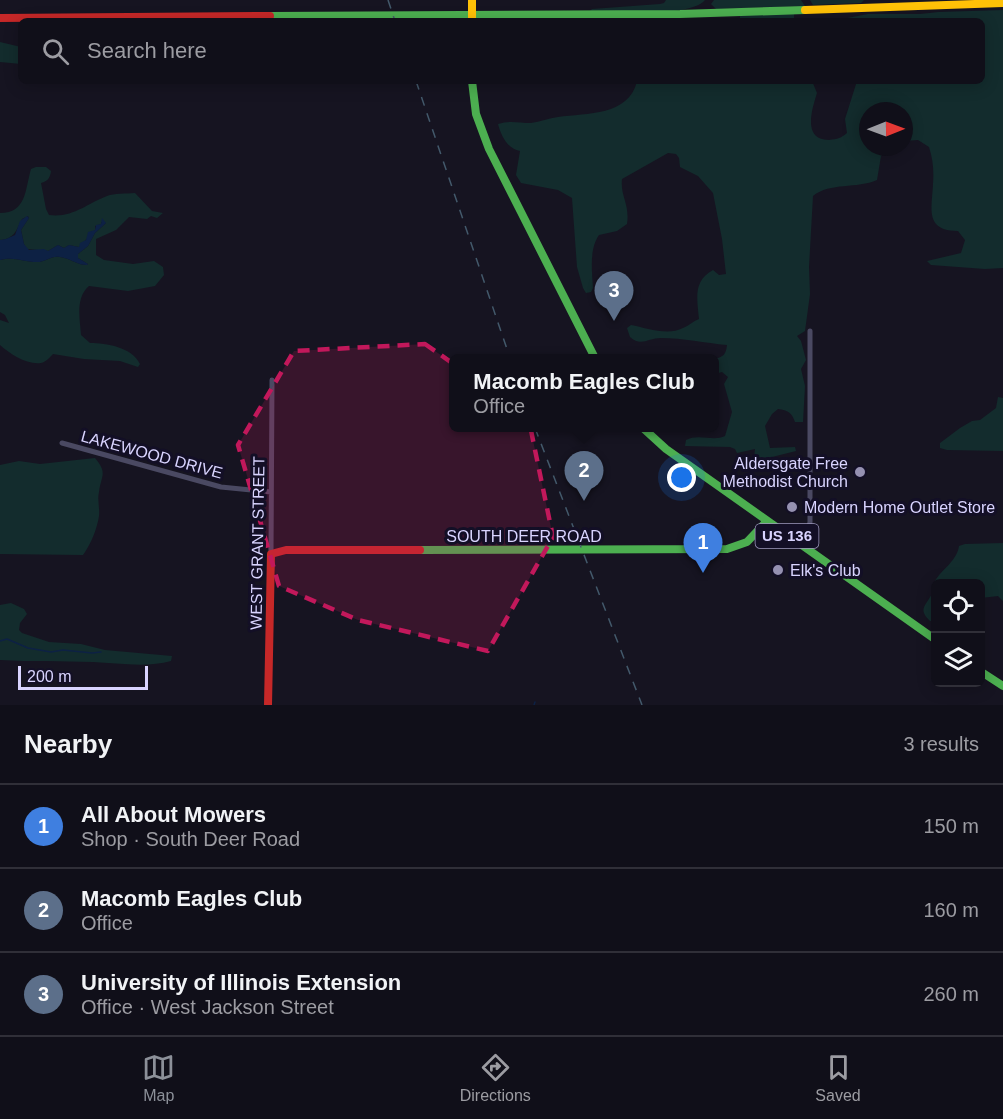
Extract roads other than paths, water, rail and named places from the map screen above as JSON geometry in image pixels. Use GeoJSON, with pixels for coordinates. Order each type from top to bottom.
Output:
{"type":"FeatureCollection","features":[{"type":"Feature","properties":{"kind":"main road"},"geometry":{"type":"LineString","coordinates":[[472,0],[472,18]]}},
{"type":"Feature","properties":{"kind":"main road"},"geometry":{"type":"LineString","coordinates":[[0,18],[472,18],[680,14],[1003,3]]}},
{"type":"Feature","properties":{"kind":"main road"},"geometry":{"type":"LineString","coordinates":[[472,84],[476,114],[489,148],[593,354]]}},
{"type":"Feature","properties":{"kind":"main road","name":"US 136"},"geometry":{"type":"LineString","coordinates":[[647,432],[666,449],[931,636]]}},
{"type":"Feature","properties":{"kind":"main road","name":"SOUTH DEER ROAD"},"geometry":{"type":"LineString","coordinates":[[271,554],[286,550],[727,549],[747,542],[766,521]]}},
{"type":"Feature","properties":{"kind":"main road","name":"WEST GRANT STREET"},"geometry":{"type":"LineString","coordinates":[[268,705],[271,554]]}},
{"type":"Feature","properties":{"kind":"main road"},"geometry":{"type":"LineString","coordinates":[[985,674],[1003,686]]}},
{"type":"Feature","properties":{"kind":"street"},"geometry":{"type":"LineString","coordinates":[[800,544],[808,532],[810,522],[810,331]]}},
{"type":"Feature","properties":{"kind":"street","name":"WEST GRANT STREET"},"geometry":{"type":"LineString","coordinates":[[271,554],[272,381]]}},
{"type":"Feature","properties":{"kind":"street","name":"LAKEWOOD DRIVE"},"geometry":{"type":"LineString","coordinates":[[62,443],[221,487],[271,492]]}},
{"type":"Feature","properties":{"kind":"water"},"geometry":{"type":"Polygon","coordinates":[[[27,216],[29,218],[21,230],[24,244],[29,250],[48,251],[58,245],[64,248],[69,245],[79,247],[80,243],[86,240],[88,232],[95,230],[96,225],[101,224],[102,218],[106,223],[95,233],[88,246],[78,254],[78,258],[87,265],[57,257],[37,262],[0,260],[0,240],[15,235],[20,221],[27,216]]]}},
{"type":"Feature","properties":{"kind":"waterway"},"geometry":{"type":"LineString","coordinates":[[0,641],[7,639],[28,648],[51,652],[63,650],[101,652]]}},
{"type":"Feature","properties":{"kind":"railway"},"geometry":{"type":"LineString","coordinates":[[388,0],[394,18]]}},
{"type":"Feature","properties":{"kind":"railway"},"geometry":{"type":"LineString","coordinates":[[417,84],[509,354]]}},
{"type":"Feature","properties":{"kind":"railway"},"geometry":{"type":"LineString","coordinates":[[537,432],[642,705]]}},
{"type":"Feature","properties":{"kind":"place","name":"University of Illinois Extension"},"geometry":{"type":"Point","coordinates":[614,321]}},
{"type":"Feature","properties":{"kind":"place","name":"Aldersgate Free Methodist Church"},"geometry":{"type":"Point","coordinates":[860,472]}},
{"type":"Feature","properties":{"kind":"place","name":"Macomb Eagles Club"},"geometry":{"type":"Point","coordinates":[584,501]}},
{"type":"Feature","properties":{"kind":"place","name":"Modern Home Outlet Store"},"geometry":{"type":"Point","coordinates":[792,507]}},
{"type":"Feature","properties":{"kind":"place","name":"Elk's Club"},"geometry":{"type":"Point","coordinates":[778,570]}},
{"type":"Feature","properties":{"kind":"place","name":"All About Mowers"},"geometry":{"type":"Point","coordinates":[703,573]}}]}
